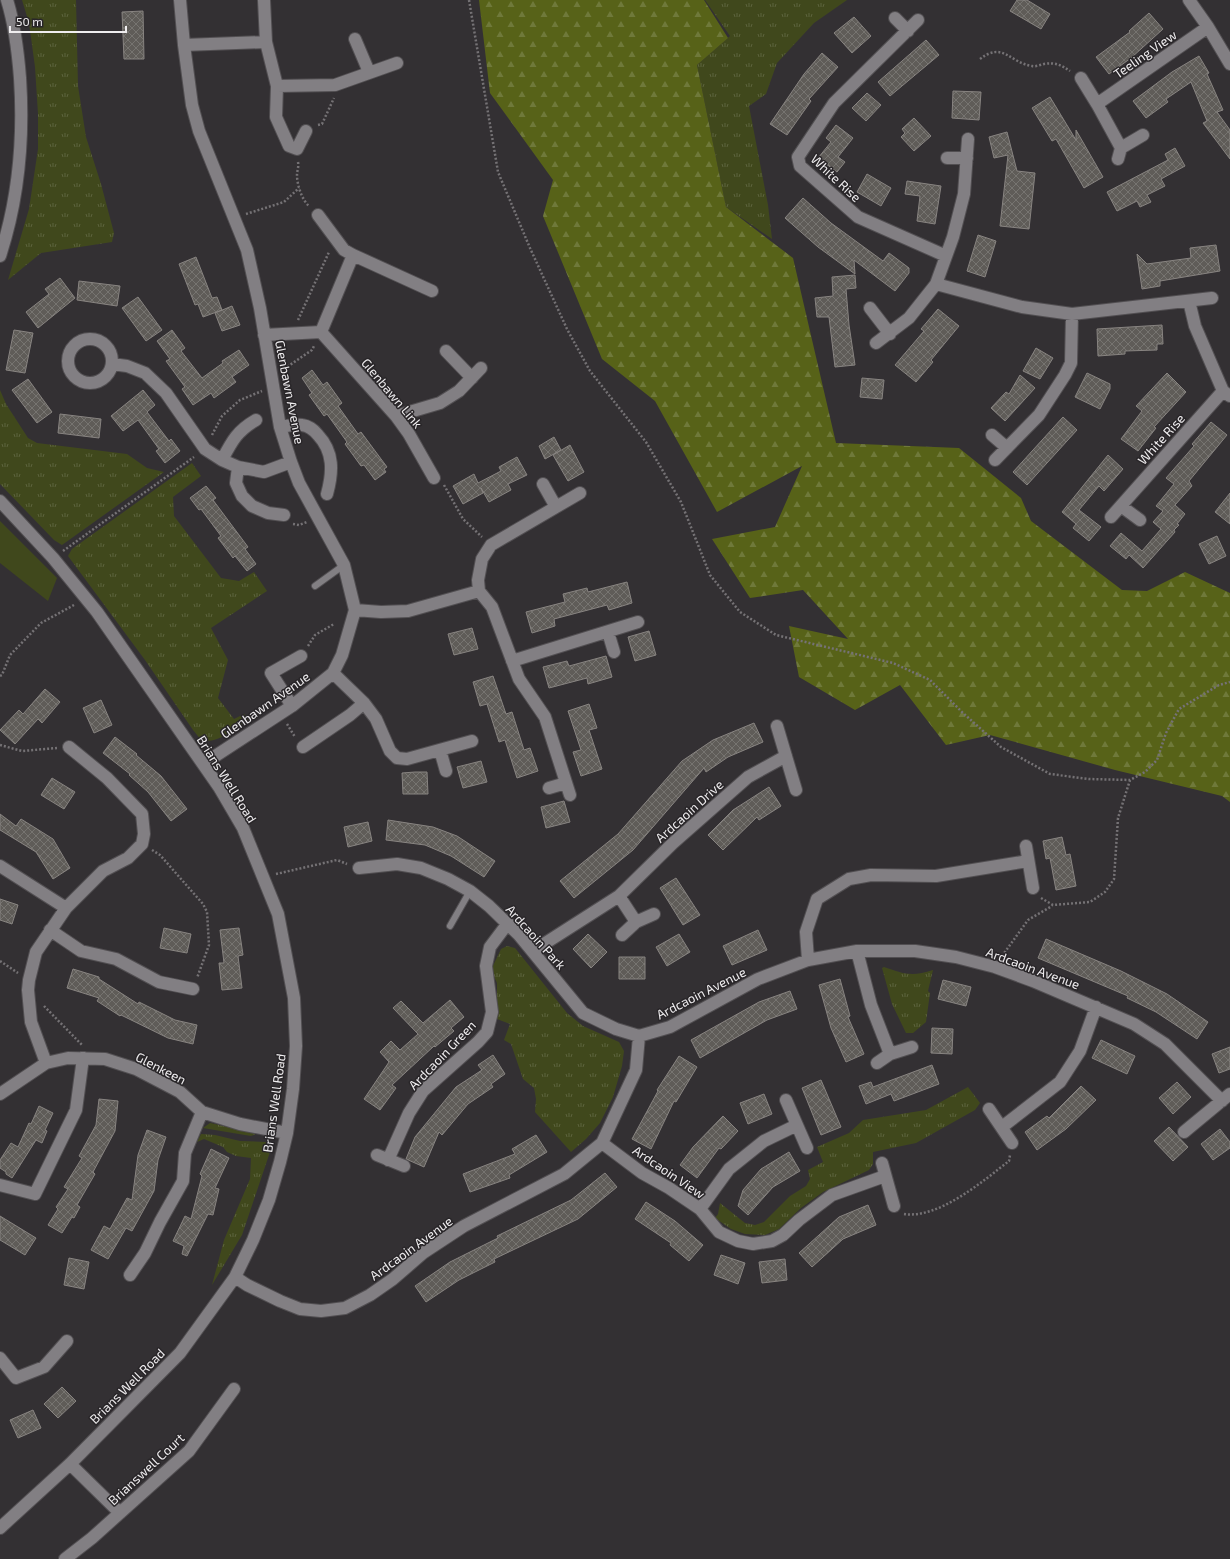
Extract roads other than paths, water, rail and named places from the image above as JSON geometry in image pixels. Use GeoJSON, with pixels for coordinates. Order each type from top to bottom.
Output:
{"type":"FeatureCollection","features":[{"type":"Feature","properties":{"kind":"street"},"geometry":{"type":"LineString","coordinates":[[0,256],[7,233],[18,180],[22,140],[22,104],[18,48],[7,0]]}},
{"type":"Feature","properties":{"kind":"street","name":"Glenbawn Avenue"},"geometry":{"type":"LineString","coordinates":[[180,0],[184,46],[192,105],[199,131],[247,250],[260,308],[280,427],[299,483],[344,565],[355,610],[342,654],[332,673],[292,706],[203,764]]}},
{"type":"Feature","properties":{"kind":"street"},"geometry":{"type":"LineString","coordinates":[[264,0],[266,42],[277,86],[276,117],[290,146],[297,150],[306,130]]}},
{"type":"Feature","properties":{"kind":"street"},"geometry":{"type":"LineString","coordinates":[[1189,0],[1208,26],[1230,64]]}},
{"type":"Feature","properties":{"kind":"street"},"geometry":{"type":"LineString","coordinates":[[895,18],[908,31]]}},
{"type":"Feature","properties":{"kind":"street","name":"White Rise"},"geometry":{"type":"LineString","coordinates":[[918,20],[834,103],[798,157],[800,166],[858,217],[946,256]]}},
{"type":"Feature","properties":{"kind":"street","name":"Teeling View"},"geometry":{"type":"LineString","coordinates":[[1097,104],[1208,26]]}},
{"type":"Feature","properties":{"kind":"street"},"geometry":{"type":"LineString","coordinates":[[354,39],[369,72]]}},
{"type":"Feature","properties":{"kind":"street"},"geometry":{"type":"LineString","coordinates":[[184,46],[266,42]]}},
{"type":"Feature","properties":{"kind":"street"},"geometry":{"type":"LineString","coordinates":[[277,86],[335,85],[397,63]]}},
{"type":"Feature","properties":{"kind":"street"},"geometry":{"type":"LineString","coordinates":[[1081,78],[1097,104],[1119,154],[1143,135]]}},
{"type":"Feature","properties":{"kind":"street"},"geometry":{"type":"LineString","coordinates":[[876,344],[909,318],[936,284],[953,237],[964,194],[968,139]]}},
{"type":"Feature","properties":{"kind":"street"},"geometry":{"type":"LineString","coordinates":[[947,158],[967,158]]}},
{"type":"Feature","properties":{"kind":"street"},"geometry":{"type":"LineString","coordinates":[[318,215],[344,250],[432,291]]}},
{"type":"Feature","properties":{"kind":"street"},"geometry":{"type":"LineString","coordinates":[[264,336],[320,332],[353,255]]}},
{"type":"Feature","properties":{"kind":"street"},"geometry":{"type":"LineString","coordinates":[[936,284],[1022,307],[1072,314],[1212,298]]}},
{"type":"Feature","properties":{"kind":"street","name":"White Rise"},"geometry":{"type":"LineString","coordinates":[[1111,517],[1226,394],[1196,326],[1189,301]]}},
{"type":"Feature","properties":{"kind":"street"},"geometry":{"type":"LineString","coordinates":[[870,308],[890,334]]}},
{"type":"Feature","properties":{"kind":"street"},"geometry":{"type":"LineString","coordinates":[[995,460],[1039,415],[1065,375],[1071,363],[1072,314]]}},
{"type":"Feature","properties":{"kind":"street","name":"Glenbawn Link"},"geometry":{"type":"LineString","coordinates":[[320,332],[396,416],[409,434],[434,478]]}},
{"type":"Feature","properties":{"kind":"street"},"geometry":{"type":"LineString","coordinates":[[446,351],[472,378]]}},
{"type":"Feature","properties":{"kind":"street"},"geometry":{"type":"LineString","coordinates":[[112,364],[127,366],[145,373],[166,393],[205,449],[222,460],[238,467],[264,472],[291,462]]}},
{"type":"Feature","properties":{"kind":"street"},"geometry":{"type":"LineString","coordinates":[[396,416],[440,403],[459,391],[481,368]]}},
{"type":"Feature","properties":{"kind":"street"},"geometry":{"type":"LineString","coordinates":[[222,460],[234,437],[243,427],[256,420]]}},
{"type":"Feature","properties":{"kind":"street"},"geometry":{"type":"LineString","coordinates":[[280,427],[302,424],[312,429],[324,442],[331,455],[331,477],[327,494]]}},
{"type":"Feature","properties":{"kind":"street"},"geometry":{"type":"LineString","coordinates":[[992,435],[1007,448]]}},
{"type":"Feature","properties":{"kind":"street"},"geometry":{"type":"LineString","coordinates":[[238,467],[236,483],[242,496],[252,506],[268,513],[284,515]]}},
{"type":"Feature","properties":{"kind":"street"},"geometry":{"type":"LineString","coordinates":[[543,484],[556,507]]}},
{"type":"Feature","properties":{"kind":"street"},"geometry":{"type":"LineString","coordinates":[[570,796],[545,717],[519,679],[492,606],[479,591],[478,580],[482,559],[491,545],[580,493]]}},
{"type":"Feature","properties":{"kind":"street","name":"Brians Well Road"},"geometry":{"type":"LineString","coordinates":[[0,501],[48,553],[98,612],[219,787],[243,828],[278,914],[294,998],[296,1046],[293,1089],[287,1133],[269,1200],[253,1240],[235,1277],[180,1353],[70,1464],[0,1528]]}},
{"type":"Feature","properties":{"kind":"street"},"geometry":{"type":"LineString","coordinates":[[1121,506],[1140,520]]}},
{"type":"Feature","properties":{"kind":"street"},"geometry":{"type":"LineString","coordinates":[[355,610],[381,612],[408,611],[479,591]]}},
{"type":"Feature","properties":{"kind":"street"},"geometry":{"type":"LineString","coordinates":[[512,661],[638,622]]}},
{"type":"Feature","properties":{"kind":"street"},"geometry":{"type":"LineString","coordinates":[[608,632],[614,652]]}},
{"type":"Feature","properties":{"kind":"street"},"geometry":{"type":"LineString","coordinates":[[292,706],[271,673],[301,656]]}},
{"type":"Feature","properties":{"kind":"street"},"geometry":{"type":"LineString","coordinates":[[332,673],[364,702],[376,719],[390,751],[397,758],[407,759],[472,741]]}},
{"type":"Feature","properties":{"kind":"street"},"geometry":{"type":"LineString","coordinates":[[303,747],[350,715],[364,702]]}},
{"type":"Feature","properties":{"kind":"street"},"geometry":{"type":"LineString","coordinates":[[777,726],[796,790]]}},
{"type":"Feature","properties":{"kind":"street"},"geometry":{"type":"LineString","coordinates":[[46,1063],[31,1022],[28,990],[36,952],[66,908],[103,871],[128,858],[142,844],[144,834],[142,814],[106,778],[69,748]]}},
{"type":"Feature","properties":{"kind":"street"},"geometry":{"type":"LineString","coordinates":[[440,750],[446,771]]}},
{"type":"Feature","properties":{"kind":"street","name":"Ardcaoin Drive"},"geometry":{"type":"LineString","coordinates":[[533,951],[619,896],[673,843],[748,777],[786,756]]}},
{"type":"Feature","properties":{"kind":"street"},"geometry":{"type":"LineString","coordinates":[[550,788],[566,783]]}},
{"type":"Feature","properties":{"kind":"street"},"geometry":{"type":"LineString","coordinates":[[1026,846],[1033,888]]}},
{"type":"Feature","properties":{"kind":"street"},"geometry":{"type":"LineString","coordinates":[[808,960],[806,932],[817,899],[849,879],[871,874],[936,876],[1028,861]]}},
{"type":"Feature","properties":{"kind":"street","name":"Ardcaoin Park"},"geometry":{"type":"LineString","coordinates":[[359,868],[397,864],[421,868],[448,879],[470,891],[508,923],[533,951],[583,1013],[616,1029],[639,1036]]}},
{"type":"Feature","properties":{"kind":"street"},"geometry":{"type":"LineString","coordinates":[[0,866],[66,908]]}},
{"type":"Feature","properties":{"kind":"street"},"geometry":{"type":"LineString","coordinates":[[619,896],[636,922]]}},
{"type":"Feature","properties":{"kind":"street"},"geometry":{"type":"LineString","coordinates":[[622,935],[636,922],[654,914]]}},
{"type":"Feature","properties":{"kind":"street","name":"Ardcaoin Green"},"geometry":{"type":"LineString","coordinates":[[404,1166],[383,1157],[409,1113],[423,1091],[478,1042],[487,1032],[492,1012],[486,966],[490,947],[508,923]]}},
{"type":"Feature","properties":{"kind":"street"},"geometry":{"type":"LineString","coordinates":[[50,930],[81,951],[116,959],[159,982],[193,989]]}},
{"type":"Feature","properties":{"kind":"street"},"geometry":{"type":"LineString","coordinates":[[857,951],[871,1005],[890,1054]]}},
{"type":"Feature","properties":{"kind":"street","name":"Ardcaoin Avenue"},"geometry":{"type":"LineString","coordinates":[[235,1277],[260,1292],[300,1309],[322,1311],[345,1308],[370,1295],[393,1279],[424,1252],[464,1226],[564,1174],[602,1143],[636,1070],[639,1036],[670,1027],[758,979],[808,960],[857,951],[914,951],[956,957],[995,967],[1033,981],[1134,1024],[1165,1044],[1226,1098]]}},
{"type":"Feature","properties":{"kind":"street"},"geometry":{"type":"LineString","coordinates":[[1002,1127],[1060,1082],[1080,1051],[1096,1007]]}},
{"type":"Feature","properties":{"kind":"street"},"geometry":{"type":"LineString","coordinates":[[877,1063],[890,1054],[912,1047]]}},
{"type":"Feature","properties":{"kind":"street","name":"Glenkeen"},"geometry":{"type":"LineString","coordinates":[[0,1094],[46,1063],[68,1058],[105,1059],[136,1069],[180,1092],[202,1112],[240,1124],[287,1133]]}},
{"type":"Feature","properties":{"kind":"street"},"geometry":{"type":"LineString","coordinates":[[0,1185],[35,1194],[76,1110],[89,1058]]}},
{"type":"Feature","properties":{"kind":"street"},"geometry":{"type":"LineString","coordinates":[[1184,1132],[1226,1098]]}},
{"type":"Feature","properties":{"kind":"street"},"geometry":{"type":"LineString","coordinates":[[786,1100],[807,1148]]}},
{"type":"Feature","properties":{"kind":"street"},"geometry":{"type":"LineString","coordinates":[[989,1109],[1012,1143]]}},
{"type":"Feature","properties":{"kind":"street"},"geometry":{"type":"LineString","coordinates":[[130,1275],[146,1253],[160,1222],[182,1181],[185,1153],[202,1112]]}},
{"type":"Feature","properties":{"kind":"street"},"geometry":{"type":"LineString","coordinates":[[700,1210],[729,1169],[764,1141],[797,1125]]}},
{"type":"Feature","properties":{"kind":"street","name":"Ardcaoin View"},"geometry":{"type":"LineString","coordinates":[[602,1143],[642,1173],[669,1188],[700,1210],[719,1232],[738,1241],[753,1244],[772,1241],[783,1235],[799,1220],[832,1195],[885,1176]]}},
{"type":"Feature","properties":{"kind":"street"},"geometry":{"type":"LineString","coordinates":[[882,1163],[894,1206]]}},
{"type":"Feature","properties":{"kind":"street"},"geometry":{"type":"LineString","coordinates":[[0,1358],[16,1378],[44,1367],[67,1341]]}},
{"type":"Feature","properties":{"kind":"street","name":"Brianswell Court"},"geometry":{"type":"LineString","coordinates":[[65,1559],[92,1538],[189,1451],[234,1389]]}},
{"type":"Feature","properties":{"kind":"street"},"geometry":{"type":"LineString","coordinates":[[70,1464],[120,1513]]}},
{"type":"Feature","properties":{"kind":"lane"},"geometry":{"type":"LineString","coordinates":[[315,586],[344,565]]}},
{"type":"Feature","properties":{"kind":"lane"},"geometry":{"type":"LineString","coordinates":[[450,926],[470,891]]}}]}
